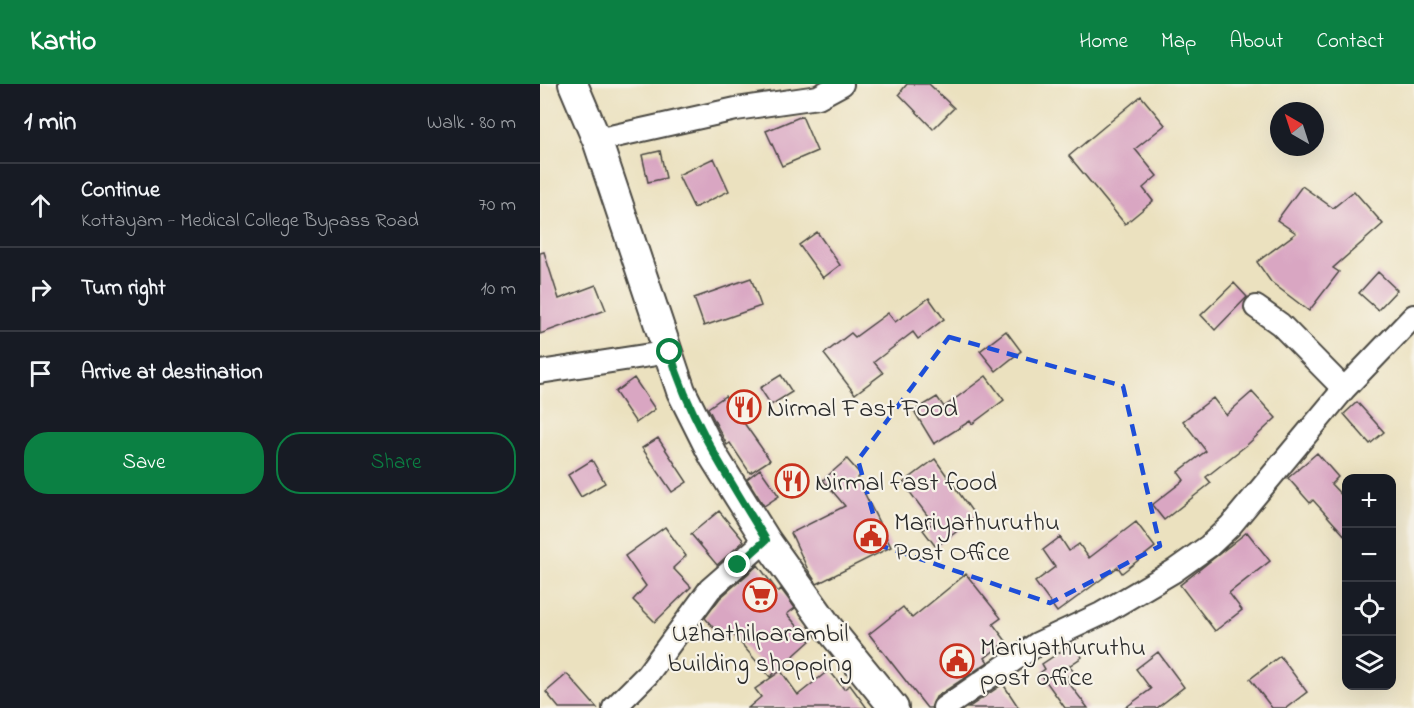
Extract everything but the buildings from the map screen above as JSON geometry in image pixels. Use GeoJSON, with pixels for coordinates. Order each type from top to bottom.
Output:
{"type":"FeatureCollection","features":[{"type":"Feature","properties":{"kind":"main road"},"geometry":{"type":"LineString","coordinates":[[573,84],[597,140],[670,352],[681,391],[714,457],[766,540],[828,627],[894,708]]}},
{"type":"Feature","properties":{"kind":"street"},"geometry":{"type":"LineString","coordinates":[[597,140],[736,109],[818,97],[842,84]]}},
{"type":"Feature","properties":{"kind":"street"},"geometry":{"type":"LineString","coordinates":[[1256,307],[1280,324],[1344,389]]}},
{"type":"Feature","properties":{"kind":"street"},"geometry":{"type":"LineString","coordinates":[[944,708],[1037,645],[1101,615],[1174,571],[1209,546],[1230,526],[1344,389],[1414,316]]}},
{"type":"Feature","properties":{"kind":"street"},"geometry":{"type":"LineString","coordinates":[[540,372],[670,352]]}},
{"type":"Feature","properties":{"kind":"street"},"geometry":{"type":"LineString","coordinates":[[614,708],[647,675],[710,589],[766,540]]}},
{"type":"Feature","properties":{"kind":"highlighted area"},"geometry":{"type":"Polygon","coordinates":[[[949,337],[1123,386],[1160,546],[1050,603],[882,546],[858,460],[949,337]]]}},
{"type":"Feature","properties":{"kind":"place","name":"Nirmal Fast Food"},"geometry":{"type":"Point","coordinates":[744,407]}},
{"type":"Feature","properties":{"kind":"place","name":"Nirmal fast food"},"geometry":{"type":"Point","coordinates":[792,481]}},
{"type":"Feature","properties":{"kind":"place","name":"Mariyathuruthu Post Office"},"geometry":{"type":"Point","coordinates":[871,536]}},
{"type":"Feature","properties":{"kind":"place","name":"Uzhathilparambil building shopping"},"geometry":{"type":"Point","coordinates":[760,595]}},
{"type":"Feature","properties":{"kind":"place","name":"Mariyathuruthu post office"},"geometry":{"type":"Point","coordinates":[957,661]}},
{"type":"Feature","properties":{"kind":"route"},"geometry":{"type":"LineString","coordinates":[[670,352],[681,391],[714,457],[766,540],[738,565]]}}]}
